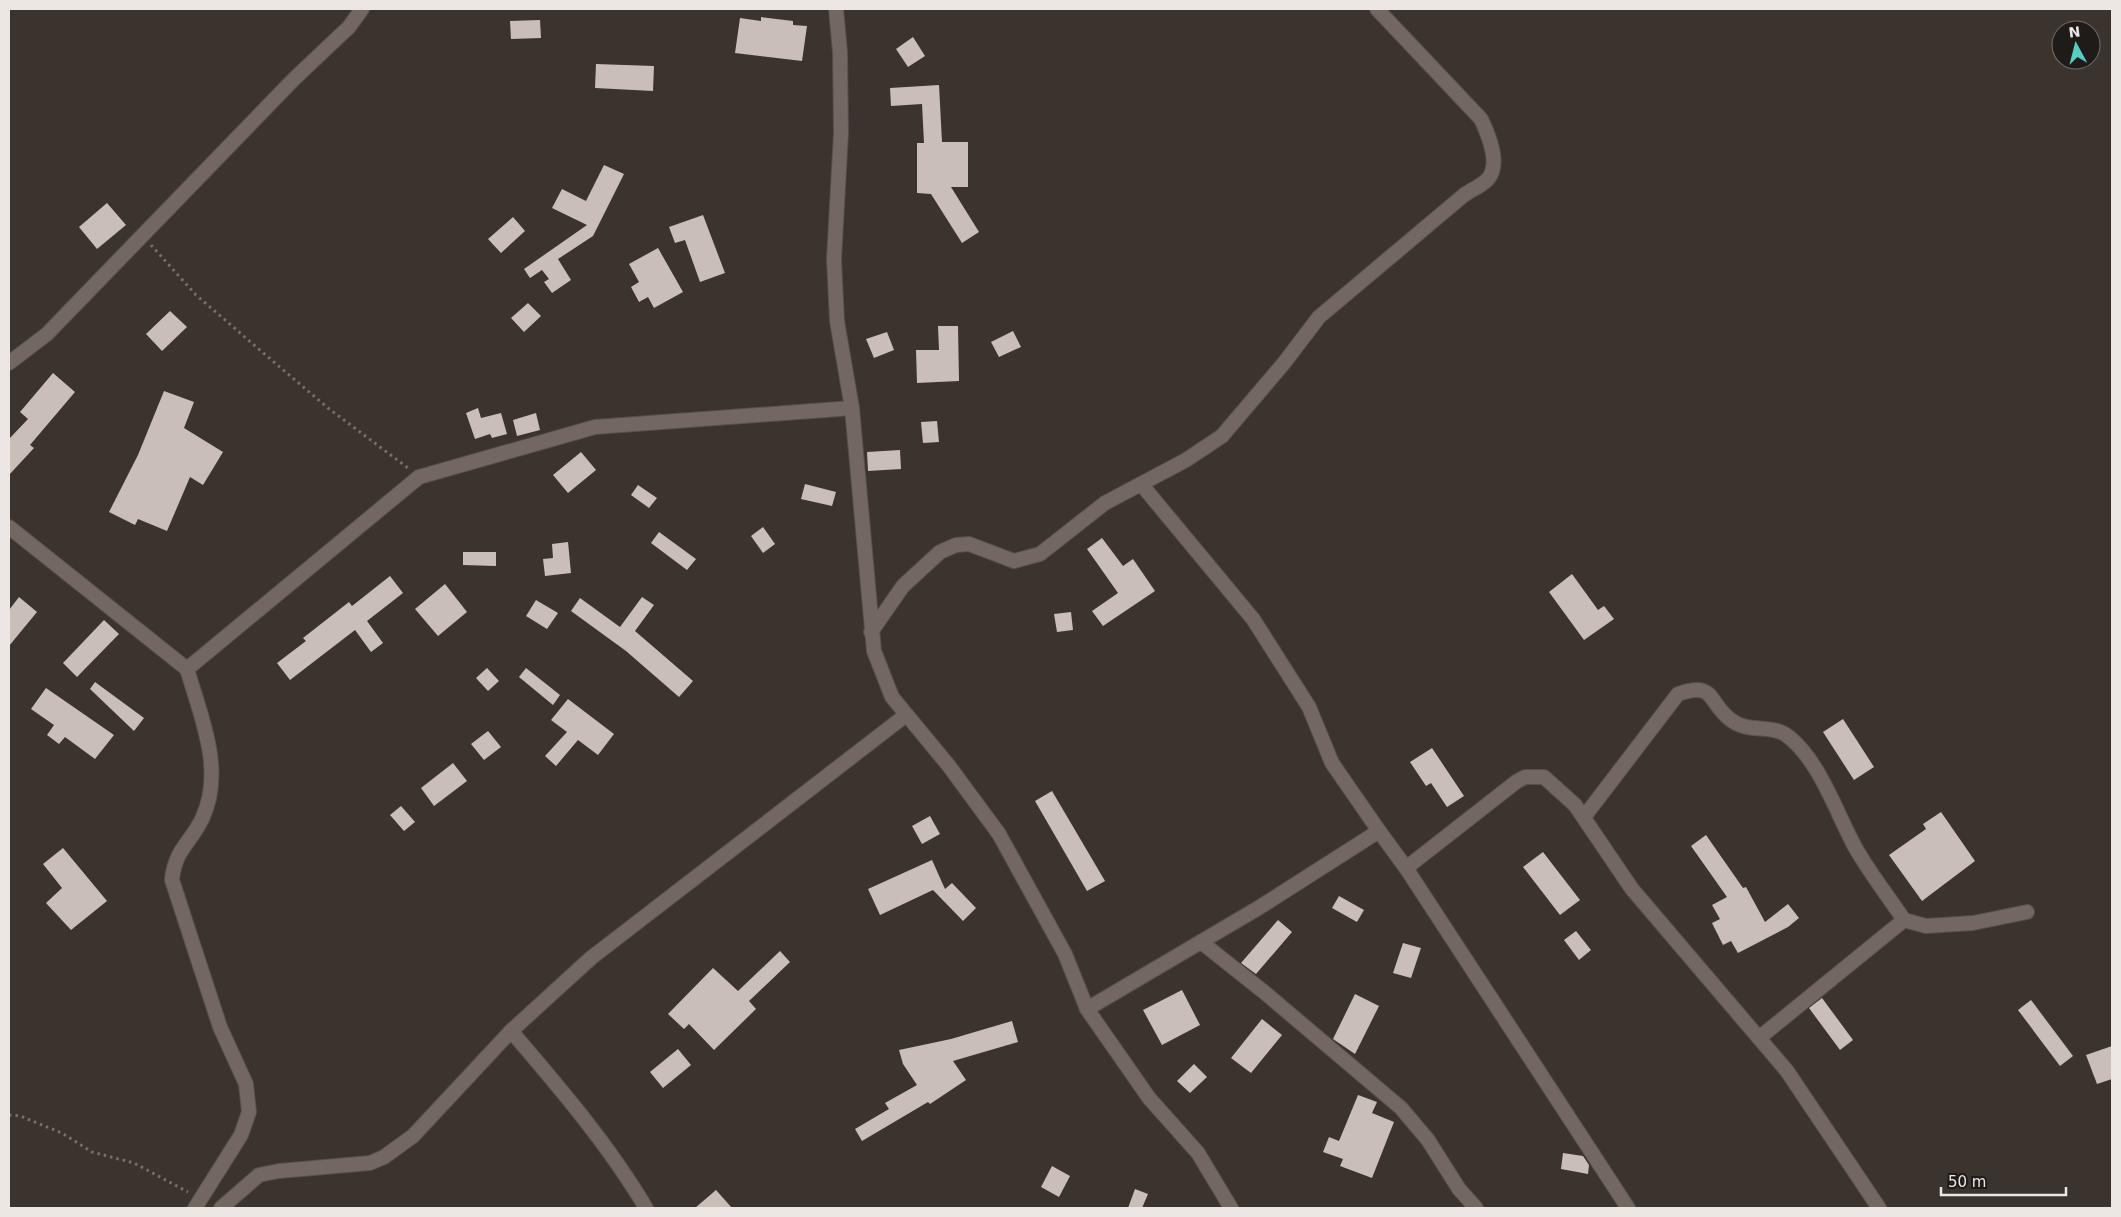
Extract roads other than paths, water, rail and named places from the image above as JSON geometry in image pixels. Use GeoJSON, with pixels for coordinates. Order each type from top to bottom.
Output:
{"type":"FeatureCollection","features":[{"type":"Feature","properties":{"kind":"street"},"geometry":{"type":"LineString","coordinates":[[9,364],[47,334],[294,78],[349,27],[362,9]]}},
{"type":"Feature","properties":{"kind":"street"},"geometry":{"type":"LineString","coordinates":[[836,9],[840,52],[841,133],[834,259],[837,321],[852,408],[874,651],[892,696],[949,766],[999,834],[1065,954],[1087,1008],[1149,1098],[1198,1153],[1231,1208]]}},
{"type":"Feature","properties":{"kind":"street"},"geometry":{"type":"LineString","coordinates":[[871,632],[904,586],[940,552],[956,545],[969,544],[1014,561],[1040,554],[1105,503],[1186,460],[1222,436],[1284,363],[1319,317],[1464,195],[1488,179],[1493,167],[1493,153],[1489,135],[1481,119],[1377,9]]}},
{"type":"Feature","properties":{"kind":"street"},"geometry":{"type":"LineString","coordinates":[[187,669],[420,477],[595,428],[852,408]]}},
{"type":"Feature","properties":{"kind":"street"},"geometry":{"type":"LineString","coordinates":[[1141,484],[1253,619],[1309,707],[1332,763],[1406,868],[1628,1208]]}},
{"type":"Feature","properties":{"kind":"street"},"geometry":{"type":"LineString","coordinates":[[9,527],[187,669],[213,766],[211,784],[202,818],[180,850],[174,864],[172,880],[220,1027],[246,1084],[249,1112],[241,1136],[198,1204]]}},
{"type":"Feature","properties":{"kind":"street"},"geometry":{"type":"LineString","coordinates":[[1584,817],[1678,694],[1695,688],[1706,691],[1730,720],[1743,728],[1773,729],[1787,735],[1799,747],[1821,780],[1856,848],[1904,920],[1926,926],[1973,922],[2028,912]]}},
{"type":"Feature","properties":{"kind":"street"},"geometry":{"type":"LineString","coordinates":[[221,1208],[259,1176],[279,1171],[370,1163],[384,1157],[413,1136],[511,1031],[591,958],[906,714]]}},
{"type":"Feature","properties":{"kind":"street"},"geometry":{"type":"LineString","coordinates":[[1406,868],[1525,777],[1544,777],[1575,805],[1632,889],[1787,1071],[1879,1208]]}},
{"type":"Feature","properties":{"kind":"street"},"geometry":{"type":"LineString","coordinates":[[1087,1008],[1260,908],[1379,831]]}},
{"type":"Feature","properties":{"kind":"street"},"geometry":{"type":"LineString","coordinates":[[1759,1038],[1904,920]]}},
{"type":"Feature","properties":{"kind":"street"},"geometry":{"type":"LineString","coordinates":[[1201,942],[1264,992],[1401,1108],[1428,1140],[1459,1189],[1476,1208]]}},
{"type":"Feature","properties":{"kind":"street"},"geometry":{"type":"LineString","coordinates":[[511,1031],[567,1096],[617,1163],[646,1208]]}}]}
